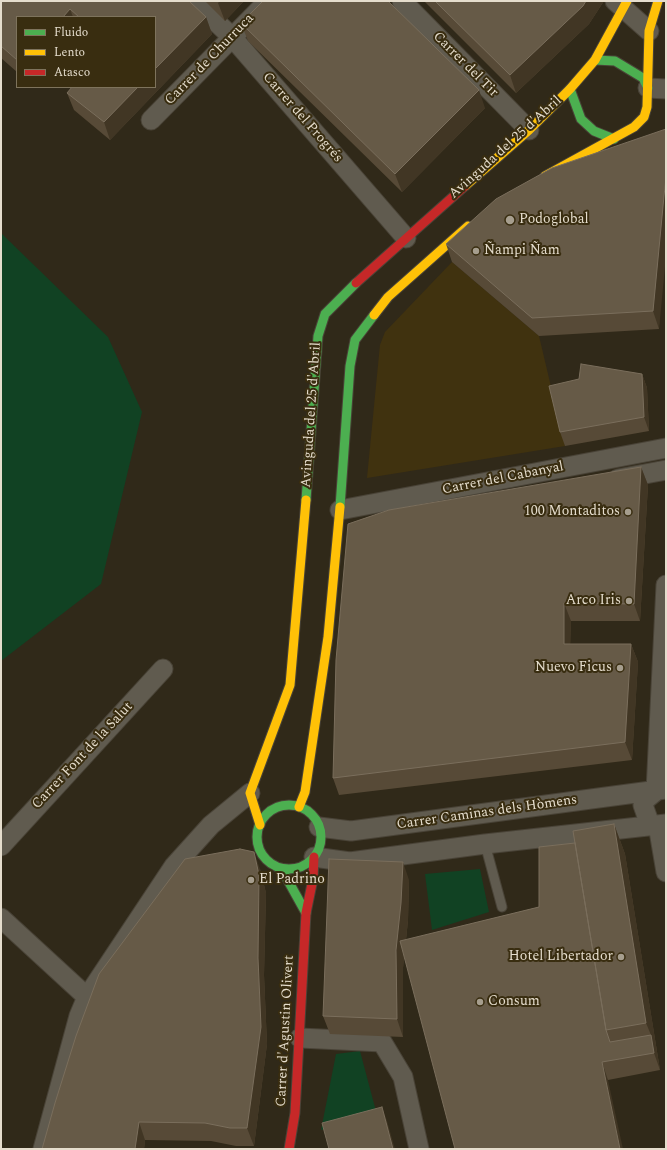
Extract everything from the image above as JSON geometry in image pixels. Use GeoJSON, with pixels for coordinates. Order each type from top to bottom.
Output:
{"type":"FeatureCollection","features":[{"type":"Feature","properties":{"kind":"street","name":"Carrer del Progrés"},"geometry":{"type":"LineString","coordinates":[[194,1],[232,37],[406,238]]}},
{"type":"Feature","properties":{"kind":"street","name":"Carrer de Churruca"},"geometry":{"type":"LineString","coordinates":[[151,120],[268,1]]}},
{"type":"Feature","properties":{"kind":"street","name":"Carrer del Tir"},"geometry":{"type":"LineString","coordinates":[[402,1],[529,130]]}},
{"type":"Feature","properties":{"kind":"street"},"geometry":{"type":"LineString","coordinates":[[539,179],[614,139],[634,127],[644,117],[647,107],[657,89],[649,31],[658,1]]}},
{"type":"Feature","properties":{"kind":"street"},"geometry":{"type":"LineString","coordinates":[[649,31],[622,4],[595,60],[570,90],[581,119],[594,131],[614,139],[638,139],[652,137]]}},
{"type":"Feature","properties":{"kind":"street"},"geometry":{"type":"LineString","coordinates":[[595,60],[615,61],[643,78],[657,89]]}},
{"type":"Feature","properties":{"kind":"street","name":"Avinguda del 25 d'Abril"},"geometry":{"type":"LineString","coordinates":[[44,1149],[79,1016],[87,997],[174,866],[207,829],[250,793],[290,685],[313,425],[318,336],[326,314],[352,286],[529,130],[570,90]]}},
{"type":"Feature","properties":{"kind":"street"},"geometry":{"type":"LineString","coordinates":[[299,807],[305,792],[346,529],[340,510],[350,366],[355,340],[388,297],[474,221]]}},
{"type":"Feature","properties":{"kind":"street","name":"Carrer del Cabanyal"},"geometry":{"type":"LineString","coordinates":[[340,510],[666,448]]}},
{"type":"Feature","properties":{"kind":"street"},"geometry":{"type":"LineString","coordinates":[[604,482],[666,470]]}},
{"type":"Feature","properties":{"kind":"street"},"geometry":{"type":"LineString","coordinates":[[666,585],[661,790],[645,800],[643,805],[658,825],[666,872]]}},
{"type":"Feature","properties":{"kind":"street","name":"Carrer Font de la Salut"},"geometry":{"type":"LineString","coordinates":[[2,844],[163,669]]}},
{"type":"Feature","properties":{"kind":"street","name":"Carrer Caminas dels Hòmens"},"geometry":{"type":"LineString","coordinates":[[319,827],[351,831],[661,790]]}},
{"type":"Feature","properties":{"kind":"street"},"geometry":{"type":"LineString","coordinates":[[250,793],[260,825]]}},
{"type":"Feature","properties":{"kind":"street"},"geometry":{"type":"LineString","coordinates":[[283,806],[299,807],[314,818],[319,827],[321,837],[319,848],[309,862],[296,868],[281,868],[271,864],[259,847],[258,836],[260,825],[263,818],[276,809],[283,806]]}},
{"type":"Feature","properties":{"kind":"street"},"geometry":{"type":"LineString","coordinates":[[314,857],[350,862],[485,844],[658,825]]}},
{"type":"Feature","properties":{"kind":"street","name":"Carrer d'Agustin Olivert"},"geometry":{"type":"LineString","coordinates":[[289,1149],[296,1113],[306,913],[313,879],[314,857]]}},
{"type":"Feature","properties":{"kind":"street"},"geometry":{"type":"LineString","coordinates":[[281,868],[306,913]]}},
{"type":"Feature","properties":{"kind":"street"},"geometry":{"type":"LineString","coordinates":[[4,928],[87,997]]}},
{"type":"Feature","properties":{"kind":"street"},"geometry":{"type":"LineString","coordinates":[[300,1038],[382,1042],[403,1077],[419,1149]]}},
{"type":"Feature","properties":{"kind":"lane"},"geometry":{"type":"LineString","coordinates":[[485,844],[502,907]]}},
{"type":"Feature","properties":{"kind":"shaded area"},"geometry":{"type":"Polygon","coordinates":[[[452,262],[539,336],[565,446],[367,478],[380,345],[385,332],[452,262]]]}},
{"type":"Feature","properties":{"kind":"green space"},"geometry":{"type":"Polygon","coordinates":[[[1,233],[108,337],[142,412],[101,584],[1,661],[1,233]]]}},
{"type":"Feature","properties":{"kind":"green space"},"geometry":{"type":"Polygon","coordinates":[[[480,869],[489,912],[432,930],[425,874],[480,869]]]}},
{"type":"Feature","properties":{"kind":"green space"},"geometry":{"type":"Polygon","coordinates":[[[360,1051],[377,1115],[321,1130],[336,1054],[360,1051]]]}},
{"type":"Feature","properties":{"kind":"building"},"geometry":{"type":"Polygon","coordinates":[[[1,1],[189,1],[206,17],[156,68],[156,16],[78,16],[70,9],[64,16],[16,16],[16,59],[1,46],[1,1]]]}},
{"type":"Feature","properties":{"kind":"building"},"geometry":{"type":"Polygon","coordinates":[[[263,1],[388,1],[479,90],[395,174],[241,23],[263,1]]]}},
{"type":"Feature","properties":{"kind":"building"},"geometry":{"type":"Polygon","coordinates":[[[435,1],[586,1],[583,6],[510,75],[435,1]]]}},
{"type":"Feature","properties":{"kind":"building"},"geometry":{"type":"Polygon","coordinates":[[[71,88],[137,88],[104,122],[67,93],[71,88]]]}},
{"type":"Feature","properties":{"kind":"building"},"geometry":{"type":"Polygon","coordinates":[[[666,129],[666,178],[653,311],[532,318],[446,244],[496,199],[552,168],[666,129]]]}},
{"type":"Feature","properties":{"kind":"building"},"geometry":{"type":"Polygon","coordinates":[[[581,364],[642,374],[644,417],[560,432],[549,386],[579,379],[581,364]]]}},
{"type":"Feature","properties":{"kind":"building"},"geometry":{"type":"Polygon","coordinates":[[[641,467],[634,604],[564,603],[564,644],[631,644],[625,742],[333,778],[336,660],[348,524],[389,510],[641,467]]]}},
{"type":"Feature","properties":{"kind":"building","name":"Hotel Libertador"},"geometry":{"type":"Polygon","coordinates":[[[614,824],[646,1023],[606,1030],[573,831],[614,824]]]}},
{"type":"Feature","properties":{"kind":"building"},"geometry":{"type":"Polygon","coordinates":[[[575,843],[606,1030],[610,1042],[651,1035],[654,1053],[602,1062],[620,1149],[455,1149],[400,941],[539,907],[539,847],[575,843]]]}},
{"type":"Feature","properties":{"kind":"building"},"geometry":{"type":"Polygon","coordinates":[[[240,849],[254,852],[259,875],[258,958],[261,1027],[247,1128],[230,1128],[205,1123],[139,1122],[135,1149],[42,1149],[76,1036],[99,974],[185,859],[240,849]]]}},
{"type":"Feature","properties":{"kind":"building"},"geometry":{"type":"Polygon","coordinates":[[[329,859],[403,862],[401,903],[396,950],[397,1019],[323,1016],[329,859]]]}},
{"type":"Feature","properties":{"kind":"building"},"geometry":{"type":"Polygon","coordinates":[[[382,1107],[393,1149],[329,1149],[322,1123],[382,1107]]]}},
{"type":"Feature","properties":{"kind":"traffic: fast"},"geometry":{"type":"LineString","coordinates":[[595,60],[615,61],[643,78],[648,88]]}},
{"type":"Feature","properties":{"kind":"traffic: fast"},"geometry":{"type":"LineString","coordinates":[[570,89],[581,119],[594,131],[614,139]]}},
{"type":"Feature","properties":{"kind":"traffic: fast"},"geometry":{"type":"LineString","coordinates":[[306,500],[318,336],[325,314],[356,283]]}},
{"type":"Feature","properties":{"kind":"traffic: fast"},"geometry":{"type":"LineString","coordinates":[[340,507],[350,366],[355,340],[374,315]]}},
{"type":"Feature","properties":{"kind":"traffic: fast"},"geometry":{"type":"LineString","coordinates":[[289,805],[307,811],[315,819],[321,837],[315,855],[307,863],[289,869],[271,863],[263,855],[257,837],[263,819],[271,811],[289,805]]}},
{"type":"Feature","properties":{"kind":"traffic: fast"},"geometry":{"type":"LineString","coordinates":[[281,868],[306,913]]}},
{"type":"Feature","properties":{"kind":"traffic: slow"},"geometry":{"type":"LineString","coordinates":[[465,186],[529,130],[570,89],[595,60],[627,1]]}},
{"type":"Feature","properties":{"kind":"traffic: slow"},"geometry":{"type":"LineString","coordinates":[[545,176],[634,127],[644,117],[647,107],[649,31],[658,1]]}},
{"type":"Feature","properties":{"kind":"traffic: slow"},"geometry":{"type":"LineString","coordinates":[[374,315],[388,297],[468,226]]}},
{"type":"Feature","properties":{"kind":"traffic: slow"},"geometry":{"type":"LineString","coordinates":[[260,825],[250,793],[290,685],[306,500]]}},
{"type":"Feature","properties":{"kind":"traffic: slow"},"geometry":{"type":"LineString","coordinates":[[299,807],[305,792],[328,637],[340,507]]}},
{"type":"Feature","properties":{"kind":"traffic: jam"},"geometry":{"type":"LineString","coordinates":[[356,283],[465,186]]}},
{"type":"Feature","properties":{"kind":"traffic: jam"},"geometry":{"type":"LineString","coordinates":[[289,1149],[295,1113],[306,913],[313,879],[314,857]]}},
{"type":"Feature","properties":{"kind":"place","name":"Podoglobal"},"geometry":{"type":"Point","coordinates":[510,220]}},
{"type":"Feature","properties":{"kind":"place","name":"Ñampi Ñam"},"geometry":{"type":"Point","coordinates":[476,251]}},
{"type":"Feature","properties":{"kind":"place","name":"100 Montaditos"},"geometry":{"type":"Point","coordinates":[628,512]}},
{"type":"Feature","properties":{"kind":"place","name":"Arco Iris"},"geometry":{"type":"Point","coordinates":[629,601]}},
{"type":"Feature","properties":{"kind":"place","name":"Nuevo Ficus"},"geometry":{"type":"Point","coordinates":[620,668]}},
{"type":"Feature","properties":{"kind":"place","name":"El Padrino"},"geometry":{"type":"Point","coordinates":[251,880]}},
{"type":"Feature","properties":{"kind":"place","name":"Hotel Libertador"},"geometry":{"type":"Point","coordinates":[621,957]}},
{"type":"Feature","properties":{"kind":"place","name":"Consum"},"geometry":{"type":"Point","coordinates":[480,1002]}}]}
